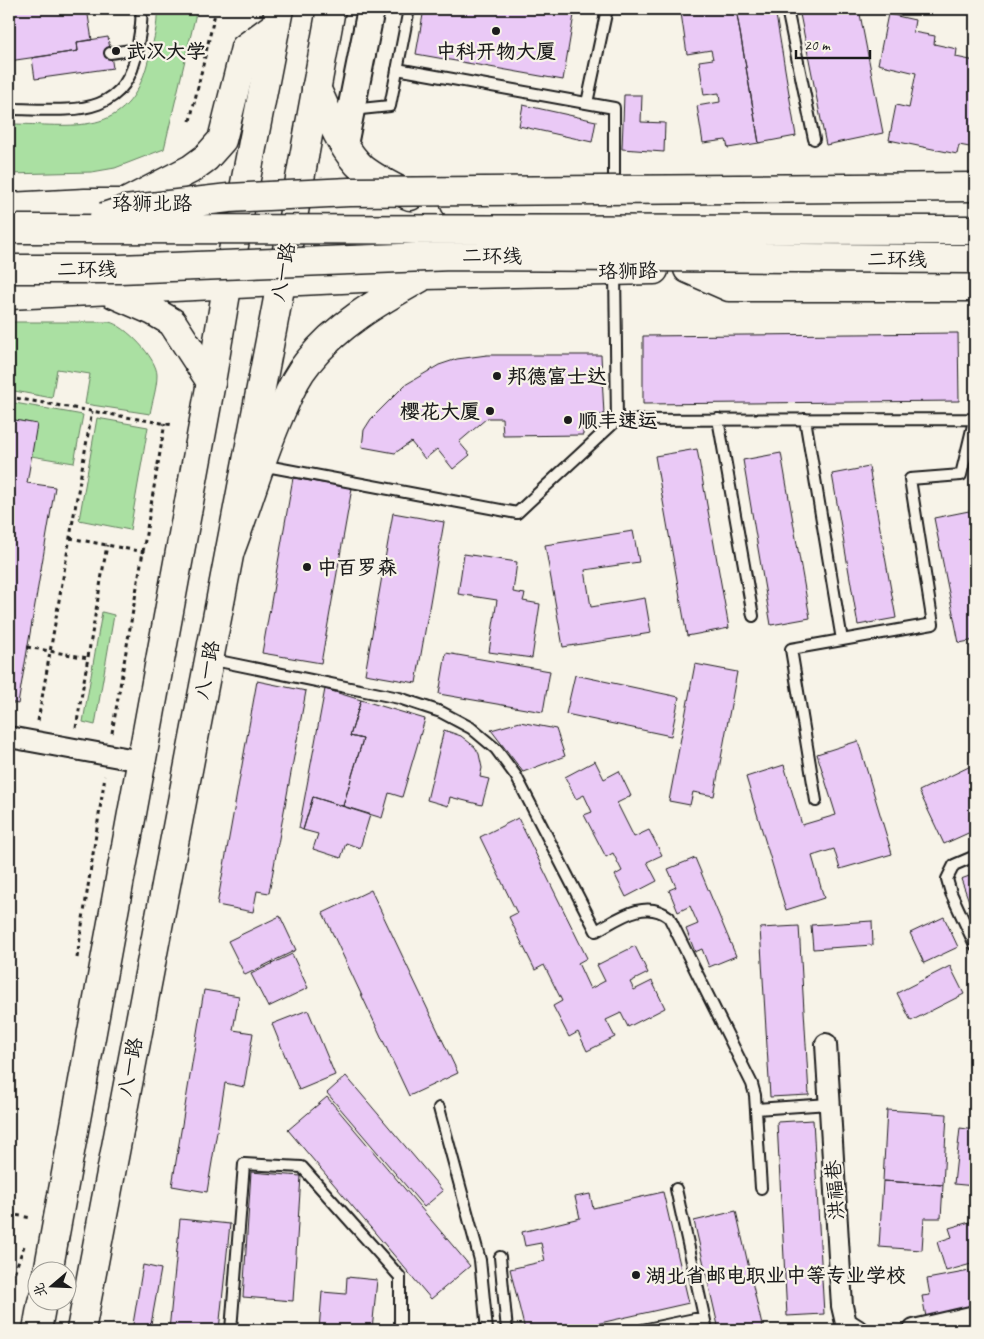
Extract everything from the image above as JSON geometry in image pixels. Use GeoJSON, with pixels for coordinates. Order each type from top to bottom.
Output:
{"type":"FeatureCollection","features":[{"type":"Feature","properties":{"kind":"main road","name":"八一路"},"geometry":{"type":"LineString","coordinates":[[81,1330],[282,283],[331,9]]}},
{"type":"Feature","properties":{"kind":"main road"},"geometry":{"type":"LineString","coordinates":[[125,203],[191,169],[206,158],[222,140],[245,48],[277,17]]}},
{"type":"Feature","properties":{"kind":"main road"},"geometry":{"type":"LineString","coordinates":[[50,1262],[211,382],[241,204],[277,17]]}},
{"type":"Feature","properties":{"kind":"main road"},"geometry":{"type":"LineString","coordinates":[[316,88],[344,145],[356,162],[369,173],[425,204]]}},
{"type":"Feature","properties":{"kind":"main road"},"geometry":{"type":"LineString","coordinates":[[71,227],[125,210],[229,198],[349,192],[975,187]]}},
{"type":"Feature","properties":{"kind":"main road","name":"珞狮北路"},"geometry":{"type":"LineString","coordinates":[[9,207],[125,203],[295,204]]}},
{"type":"Feature","properties":{"kind":"main road"},"geometry":{"type":"LineString","coordinates":[[295,204],[975,208]]}},
{"type":"Feature","properties":{"kind":"main road","name":"二环线"},"geometry":{"type":"LineString","coordinates":[[9,229],[71,227],[975,230]]}},
{"type":"Feature","properties":{"kind":"main road","name":"二环线"},"geometry":{"type":"LineString","coordinates":[[9,269],[119,269],[452,256],[975,259]]}},
{"type":"Feature","properties":{"kind":"main road"},"geometry":{"type":"LineString","coordinates":[[688,269],[729,286],[975,287]]}},
{"type":"Feature","properties":{"kind":"main road","name":"珞狮路"},"geometry":{"type":"LineString","coordinates":[[282,283],[425,275],[688,269],[975,270]]}},
{"type":"Feature","properties":{"kind":"main road"},"geometry":{"type":"LineString","coordinates":[[230,551],[268,439],[291,388],[307,362],[324,344],[373,304],[425,275]]}},
{"type":"Feature","properties":{"kind":"main road"},"geometry":{"type":"LineString","coordinates":[[9,295],[282,283]]}},
{"type":"Feature","properties":{"kind":"main road"},"geometry":{"type":"LineString","coordinates":[[108,291],[153,311],[172,322],[211,382]]}},
{"type":"Feature","properties":{"kind":"main road"},"geometry":{"type":"LineString","coordinates":[[36,1330],[40,1312]]}},
{"type":"Feature","properties":{"kind":"street"},"geometry":{"type":"LineString","coordinates":[[344,145],[371,9]]}},
{"type":"Feature","properties":{"kind":"street"},"geometry":{"type":"LineString","coordinates":[[9,737],[141,761]]}},
{"type":"Feature","properties":{"kind":"street","name":"洪福巷"},"geometry":{"type":"LineString","coordinates":[[826,1044],[842,1306],[846,1323],[857,1330]]}},
{"type":"Feature","properties":{"kind":"street"},"geometry":{"type":"LineString","coordinates":[[914,1330],[975,1316]]}},
{"type":"Feature","properties":{"kind":"lane"},"geometry":{"type":"LineString","coordinates":[[9,109],[78,109],[96,105],[118,94],[129,81],[138,49],[142,18],[141,9]]}},
{"type":"Feature","properties":{"kind":"lane"},"geometry":{"type":"LineString","coordinates":[[350,110],[390,106],[409,9]]}},
{"type":"Feature","properties":{"kind":"lane"},"geometry":{"type":"LineString","coordinates":[[587,103],[607,9]]}},
{"type":"Feature","properties":{"kind":"lane"},"geometry":{"type":"LineString","coordinates":[[787,9],[814,139]]}},
{"type":"Feature","properties":{"kind":"lane"},"geometry":{"type":"LineString","coordinates":[[110,53],[138,49]]}},
{"type":"Feature","properties":{"kind":"lane"},"geometry":{"type":"LineString","coordinates":[[398,69],[614,108],[614,206]]}},
{"type":"Feature","properties":{"kind":"lane"},"geometry":{"type":"LineString","coordinates":[[615,271],[617,420]]}},
{"type":"Feature","properties":{"kind":"lane"},"geometry":{"type":"LineString","coordinates":[[260,465],[517,513],[617,420],[975,418],[961,476],[910,479],[933,624],[791,649],[816,801]]}},
{"type":"Feature","properties":{"kind":"lane"},"geometry":{"type":"LineString","coordinates":[[718,419],[753,616]]}},
{"type":"Feature","properties":{"kind":"lane"},"geometry":{"type":"LineString","coordinates":[[805,419],[842,640]]}},
{"type":"Feature","properties":{"kind":"lane"},"geometry":{"type":"LineString","coordinates":[[209,659],[398,698],[441,712],[471,728],[486,739],[516,776],[596,931],[639,909],[662,912],[669,917],[752,1084],[756,1109],[761,1188]]}},
{"type":"Feature","properties":{"kind":"lane"},"geometry":{"type":"LineString","coordinates":[[975,856],[954,865],[947,879],[951,893],[975,945]]}},
{"type":"Feature","properties":{"kind":"lane"},"geometry":{"type":"LineString","coordinates":[[756,1109],[829,1104]]}},
{"type":"Feature","properties":{"kind":"lane"},"geometry":{"type":"LineString","coordinates":[[439,1108],[480,1260],[487,1330]]}},
{"type":"Feature","properties":{"kind":"lane"},"geometry":{"type":"LineString","coordinates":[[231,1330],[244,1164],[302,1167],[400,1277],[400,1330]]}},
{"type":"Feature","properties":{"kind":"lane"},"geometry":{"type":"LineString","coordinates":[[676,1189],[707,1330]]}},
{"type":"Feature","properties":{"kind":"lane"},"geometry":{"type":"LineString","coordinates":[[500,1257],[507,1330]]}},
{"type":"Feature","properties":{"kind":"lane"},"geometry":{"type":"LineString","coordinates":[[642,1330],[704,1316]]}},
{"type":"Feature","properties":{"kind":"path"},"geometry":{"type":"LineString","coordinates":[[190,121],[216,9]]}},
{"type":"Feature","properties":{"kind":"path"},"geometry":{"type":"LineString","coordinates":[[9,397],[173,425]]}},
{"type":"Feature","properties":{"kind":"path"},"geometry":{"type":"LineString","coordinates":[[35,742],[92,411]]}},
{"type":"Feature","properties":{"kind":"path"},"geometry":{"type":"LineString","coordinates":[[76,959],[108,755],[165,423]]}},
{"type":"Feature","properties":{"kind":"path"},"geometry":{"type":"LineString","coordinates":[[70,538],[144,552]]}},
{"type":"Feature","properties":{"kind":"path"},"geometry":{"type":"LineString","coordinates":[[73,748],[107,545]]}},
{"type":"Feature","properties":{"kind":"path"},"geometry":{"type":"LineString","coordinates":[[27,647],[88,658]]}},
{"type":"Feature","properties":{"kind":"path"},"geometry":{"type":"LineString","coordinates":[[33,1225],[37,1210]]}},
{"type":"Feature","properties":{"kind":"path"},"geometry":{"type":"LineString","coordinates":[[9,1214],[35,1218]]}},
{"type":"Feature","properties":{"kind":"path"},"geometry":{"type":"LineString","coordinates":[[9,1287],[26,1241]]}},
{"type":"Feature","properties":{"kind":"green space"},"geometry":{"type":"Polygon","coordinates":[[[157,9],[197,9],[164,149],[115,168],[92,172],[9,174],[9,124],[76,125],[95,122],[112,116],[127,104],[139,86],[148,61],[156,29],[157,9]]]}},
{"type":"Feature","properties":{"kind":"green space"},"geometry":{"type":"Polygon","coordinates":[[[9,322],[109,322],[116,324],[139,343],[156,368],[156,385],[150,414],[85,404],[90,374],[57,369],[52,398],[9,390],[9,322]]]}},
{"type":"Feature","properties":{"kind":"green space"},"geometry":{"type":"Polygon","coordinates":[[[9,402],[83,415],[74,463],[31,456],[36,424],[9,419],[9,402]]]}},
{"type":"Feature","properties":{"kind":"green space"},"geometry":{"type":"Polygon","coordinates":[[[97,418],[148,427],[130,530],[79,520],[97,418]]]}},
{"type":"Feature","properties":{"kind":"green space"},"geometry":{"type":"Polygon","coordinates":[[[102,612],[114,615],[95,725],[83,722],[102,612]]]}},
{"type":"Feature","properties":{"kind":"building"},"geometry":{"type":"Polygon","coordinates":[[[9,9],[87,9],[92,40],[77,42],[78,51],[9,61],[9,9]]]}},
{"type":"Feature","properties":{"kind":"building","name":"中科开物大厦"},"geometry":{"type":"Polygon","coordinates":[[[424,9],[575,9],[563,80],[416,54],[424,9]]]}},
{"type":"Feature","properties":{"kind":"building"},"geometry":{"type":"Polygon","coordinates":[[[704,9],[736,9],[759,143],[728,148],[726,140],[703,143],[697,106],[720,102],[719,93],[704,95],[699,61],[713,59],[711,50],[687,54],[681,13],[704,9]]]}},
{"type":"Feature","properties":{"kind":"building"},"geometry":{"type":"Polygon","coordinates":[[[736,9],[775,9],[796,136],[759,143],[736,9]]]}},
{"type":"Feature","properties":{"kind":"building"},"geometry":{"type":"Polygon","coordinates":[[[799,9],[859,9],[883,133],[826,145],[799,9]]]}},
{"type":"Feature","properties":{"kind":"building"},"geometry":{"type":"Polygon","coordinates":[[[888,14],[915,20],[913,32],[935,36],[934,44],[957,49],[956,57],[975,61],[975,148],[959,145],[957,154],[889,140],[896,105],[909,108],[916,73],[878,64],[888,14]]]}},
{"type":"Feature","properties":{"kind":"building"},"geometry":{"type":"Polygon","coordinates":[[[108,37],[113,68],[35,79],[32,58],[78,51],[77,42],[108,37]]]}},
{"type":"Feature","properties":{"kind":"building"},"geometry":{"type":"Polygon","coordinates":[[[624,95],[642,95],[641,122],[665,123],[664,152],[622,149],[624,95]]]}},
{"type":"Feature","properties":{"kind":"building"},"geometry":{"type":"Polygon","coordinates":[[[523,105],[596,121],[592,142],[519,126],[523,105]]]}},
{"type":"Feature","properties":{"kind":"building"},"geometry":{"type":"Polygon","coordinates":[[[958,333],[959,401],[643,404],[643,336],[958,333]]]}},
{"type":"Feature","properties":{"kind":"building","name":"樱花大厦"},"geometry":{"type":"Polygon","coordinates":[[[487,355],[601,355],[604,415],[583,415],[583,435],[503,436],[502,418],[487,418],[459,442],[470,455],[453,469],[437,449],[425,459],[411,442],[395,453],[362,447],[364,430],[371,419],[405,385],[439,365],[457,359],[487,355]]]}},
{"type":"Feature","properties":{"kind":"building"},"geometry":{"type":"Polygon","coordinates":[[[9,419],[37,424],[27,483],[55,487],[18,704],[9,702],[9,419]]]}},
{"type":"Feature","properties":{"kind":"building"},"geometry":{"type":"Polygon","coordinates":[[[697,449],[729,628],[687,636],[655,456],[697,449]]]}},
{"type":"Feature","properties":{"kind":"building"},"geometry":{"type":"Polygon","coordinates":[[[781,453],[810,618],[771,625],[743,460],[781,453]]]}},
{"type":"Feature","properties":{"kind":"building"},"geometry":{"type":"Polygon","coordinates":[[[869,467],[896,618],[858,625],[832,474],[869,467]]]}},
{"type":"Feature","properties":{"kind":"building"},"geometry":{"type":"Polygon","coordinates":[[[293,478],[352,488],[321,663],[262,653],[293,478]]]}},
{"type":"Feature","properties":{"kind":"building"},"geometry":{"type":"Polygon","coordinates":[[[969,511],[975,538],[975,640],[959,643],[934,518],[969,511]]]}},
{"type":"Feature","properties":{"kind":"building"},"geometry":{"type":"Polygon","coordinates":[[[393,513],[444,522],[416,683],[365,674],[393,513]]]}},
{"type":"Feature","properties":{"kind":"building"},"geometry":{"type":"Polygon","coordinates":[[[633,531],[639,562],[585,570],[591,607],[645,598],[651,633],[563,647],[545,545],[633,531]]]}},
{"type":"Feature","properties":{"kind":"building"},"geometry":{"type":"Polygon","coordinates":[[[464,554],[517,562],[513,592],[525,594],[523,601],[540,604],[532,658],[489,652],[497,600],[458,594],[464,554]]]}},
{"type":"Feature","properties":{"kind":"building"},"geometry":{"type":"Polygon","coordinates":[[[446,653],[550,671],[543,712],[439,694],[446,653]]]}},
{"type":"Feature","properties":{"kind":"building"},"geometry":{"type":"Polygon","coordinates":[[[695,664],[737,672],[714,796],[693,792],[690,805],[669,801],[695,664]]]}},
{"type":"Feature","properties":{"kind":"building"},"geometry":{"type":"Polygon","coordinates":[[[575,675],[679,697],[671,736],[566,714],[575,675]]]}},
{"type":"Feature","properties":{"kind":"building"},"geometry":{"type":"Polygon","coordinates":[[[257,681],[306,691],[269,893],[257,891],[253,912],[217,905],[257,681]]]}},
{"type":"Feature","properties":{"kind":"building"},"geometry":{"type":"Polygon","coordinates":[[[325,689],[361,700],[350,736],[363,739],[343,806],[313,797],[303,830],[299,828],[325,689]]]}},
{"type":"Feature","properties":{"kind":"building"},"geometry":{"type":"Polygon","coordinates":[[[361,700],[425,719],[402,797],[389,793],[382,818],[343,806],[363,739],[350,736],[361,700]]]}},
{"type":"Feature","properties":{"kind":"building"},"geometry":{"type":"Polygon","coordinates":[[[520,722],[556,729],[565,756],[523,772],[491,730],[520,722]]]}},
{"type":"Feature","properties":{"kind":"building"},"geometry":{"type":"Polygon","coordinates":[[[444,730],[461,736],[475,747],[479,754],[482,768],[480,777],[489,779],[482,805],[450,797],[448,806],[427,800],[444,730]]]}},
{"type":"Feature","properties":{"kind":"building"},"geometry":{"type":"Polygon","coordinates":[[[858,741],[892,854],[840,869],[834,849],[812,856],[824,898],[786,910],[746,777],[784,765],[802,825],[836,815],[817,754],[858,741]]]}},
{"type":"Feature","properties":{"kind":"building"},"geometry":{"type":"Polygon","coordinates":[[[595,761],[604,779],[619,771],[631,796],[617,803],[634,837],[649,830],[662,855],[647,862],[657,881],[626,897],[615,875],[622,871],[613,853],[606,857],[584,815],[592,812],[584,795],[576,799],[565,777],[595,761]]]}},
{"type":"Feature","properties":{"kind":"building"},"geometry":{"type":"Polygon","coordinates":[[[975,764],[975,830],[944,844],[919,791],[975,764]]]}},
{"type":"Feature","properties":{"kind":"building"},"geometry":{"type":"Polygon","coordinates":[[[313,797],[370,815],[360,848],[346,843],[341,858],[313,849],[318,834],[303,830],[313,797]]]}},
{"type":"Feature","properties":{"kind":"building"},"geometry":{"type":"Polygon","coordinates":[[[518,818],[587,958],[578,963],[590,989],[605,981],[597,965],[635,946],[648,973],[630,982],[634,990],[652,981],[665,1008],[628,1027],[621,1013],[606,1020],[615,1037],[587,1051],[578,1032],[569,1037],[553,1006],[562,1001],[544,965],[535,970],[509,917],[517,913],[480,837],[518,818]]]}},
{"type":"Feature","properties":{"kind":"building"},"geometry":{"type":"Polygon","coordinates":[[[695,858],[736,956],[709,967],[702,949],[695,952],[686,929],[698,924],[690,906],[678,912],[669,890],[676,887],[668,869],[695,858]]]}},
{"type":"Feature","properties":{"kind":"building"},"geometry":{"type":"Polygon","coordinates":[[[975,874],[975,915],[974,915],[961,879],[975,874]]]}},
{"type":"Feature","properties":{"kind":"building"},"geometry":{"type":"Polygon","coordinates":[[[371,890],[458,1073],[409,1096],[323,913],[371,890]]]}},
{"type":"Feature","properties":{"kind":"building"},"geometry":{"type":"Polygon","coordinates":[[[280,916],[296,950],[245,975],[228,941],[280,916]]]}},
{"type":"Feature","properties":{"kind":"building"},"geometry":{"type":"Polygon","coordinates":[[[944,917],[958,947],[924,963],[910,933],[944,917]]]}},
{"type":"Feature","properties":{"kind":"building"},"geometry":{"type":"Polygon","coordinates":[[[872,921],[873,945],[813,949],[811,925],[872,921]]]}},
{"type":"Feature","properties":{"kind":"building"},"geometry":{"type":"Polygon","coordinates":[[[799,926],[809,1095],[770,1097],[760,928],[799,926]]]}},
{"type":"Feature","properties":{"kind":"building"},"geometry":{"type":"Polygon","coordinates":[[[292,954],[308,988],[268,1007],[251,974],[292,954]]]}},
{"type":"Feature","properties":{"kind":"building"},"geometry":{"type":"Polygon","coordinates":[[[950,966],[964,994],[911,1021],[897,993],[950,966]]]}},
{"type":"Feature","properties":{"kind":"building"},"geometry":{"type":"Polygon","coordinates":[[[204,990],[239,996],[233,1030],[253,1033],[244,1087],[225,1083],[207,1192],[172,1186],[204,990]]]}},
{"type":"Feature","properties":{"kind":"building"},"geometry":{"type":"Polygon","coordinates":[[[308,1010],[335,1075],[299,1090],[272,1024],[308,1010]]]}},
{"type":"Feature","properties":{"kind":"building"},"geometry":{"type":"Polygon","coordinates":[[[346,1076],[443,1191],[424,1207],[327,1093],[346,1076]]]}},
{"type":"Feature","properties":{"kind":"building"},"geometry":{"type":"Polygon","coordinates":[[[327,1097],[470,1266],[431,1299],[288,1130],[327,1097]]]}},
{"type":"Feature","properties":{"kind":"building"},"geometry":{"type":"Polygon","coordinates":[[[887,1110],[947,1114],[943,1185],[883,1181],[887,1110]]]}},
{"type":"Feature","properties":{"kind":"building"},"geometry":{"type":"Polygon","coordinates":[[[813,1120],[824,1314],[787,1316],[777,1122],[813,1120]]]}},
{"type":"Feature","properties":{"kind":"building"},"geometry":{"type":"Polygon","coordinates":[[[960,1128],[975,1130],[975,1186],[954,1184],[960,1128]]]}},
{"type":"Feature","properties":{"kind":"building"},"geometry":{"type":"Polygon","coordinates":[[[251,1172],[301,1176],[293,1301],[243,1297],[251,1172]]]}},
{"type":"Feature","properties":{"kind":"building"},"geometry":{"type":"Polygon","coordinates":[[[883,1181],[943,1185],[941,1218],[924,1218],[922,1250],[879,1247],[883,1181]]]}},
{"type":"Feature","properties":{"kind":"building"},"geometry":{"type":"Polygon","coordinates":[[[663,1192],[689,1303],[569,1330],[525,1330],[510,1269],[545,1261],[541,1243],[525,1246],[522,1232],[580,1218],[575,1197],[590,1194],[593,1208],[663,1192]]]}},
{"type":"Feature","properties":{"kind":"building"},"geometry":{"type":"Polygon","coordinates":[[[736,1211],[763,1330],[719,1330],[694,1221],[736,1211]]]}},
{"type":"Feature","properties":{"kind":"building"},"geometry":{"type":"Polygon","coordinates":[[[180,1219],[230,1224],[219,1330],[169,1330],[180,1219]]]}},
{"type":"Feature","properties":{"kind":"building"},"geometry":{"type":"Polygon","coordinates":[[[973,1221],[975,1263],[946,1271],[937,1242],[952,1237],[949,1228],[973,1221]]]}},
{"type":"Feature","properties":{"kind":"building"},"geometry":{"type":"Polygon","coordinates":[[[143,1265],[161,1269],[150,1330],[132,1330],[143,1265]]]}},
{"type":"Feature","properties":{"kind":"building"},"geometry":{"type":"Polygon","coordinates":[[[975,1270],[975,1308],[926,1317],[922,1296],[930,1295],[927,1279],[975,1270]]]}},
{"type":"Feature","properties":{"kind":"building"},"geometry":{"type":"Polygon","coordinates":[[[347,1277],[377,1280],[372,1330],[319,1330],[322,1292],[346,1294],[347,1277]]]}},
{"type":"Feature","properties":{"kind":"place","name":"中科开物大厦"},"geometry":{"type":"Point","coordinates":[496,31]}},
{"type":"Feature","properties":{"kind":"place","name":"武汉大学"},"geometry":{"type":"Point","coordinates":[116,51]}},
{"type":"Feature","properties":{"kind":"place","name":"邦德富士达"},"geometry":{"type":"Point","coordinates":[497,376]}},
{"type":"Feature","properties":{"kind":"place","name":"樱花大厦"},"geometry":{"type":"Point","coordinates":[490,411]}},
{"type":"Feature","properties":{"kind":"place","name":"顺丰速运"},"geometry":{"type":"Point","coordinates":[568,420]}},
{"type":"Feature","properties":{"kind":"place","name":"中百罗森"},"geometry":{"type":"Point","coordinates":[307,567]}},
{"type":"Feature","properties":{"kind":"place","name":"湖北省邮电职业中等专业学校"},"geometry":{"type":"Point","coordinates":[636,1275]}}]}
